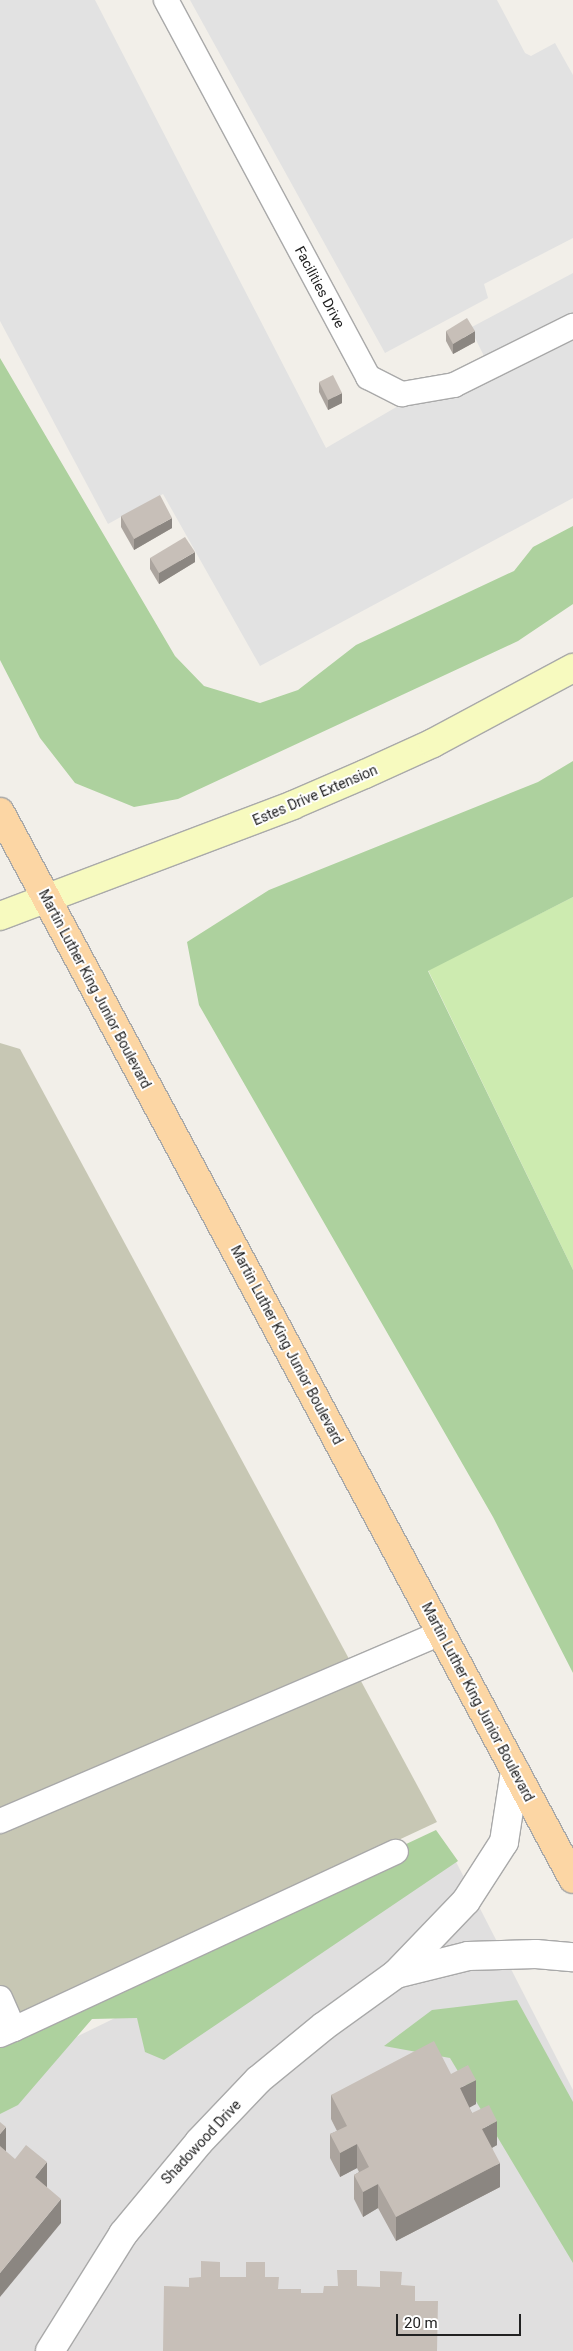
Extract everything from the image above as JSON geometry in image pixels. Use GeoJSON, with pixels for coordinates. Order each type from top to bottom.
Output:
{"type":"FeatureCollection","features":[{"type":"Feature","properties":{"kind":"main road","name":"Estes Drive Extension"},"geometry":{"type":"LineString","coordinates":[[0,916],[365,774],[433,743],[573,668]]}},
{"type":"Feature","properties":{"kind":"main road","name":"Martin Luther King Junior Boulevard"},"geometry":{"type":"LineString","coordinates":[[0,812],[573,1879]]}},
{"type":"Feature","properties":{"kind":"street","name":"Shadowood Drive"},"geometry":{"type":"LineString","coordinates":[[50,2351],[123,2234],[199,2142],[258,2080],[324,2026],[396,1974],[466,1901],[504,1842],[515,1771]]}},
{"type":"Feature","properties":{"kind":"street","name":"Shadowood Drive"},"geometry":{"type":"LineString","coordinates":[[396,1974],[468,1956],[536,1954],[573,1957]]}},
{"type":"Feature","properties":{"kind":"lane","name":"Facilities Drive"},"geometry":{"type":"LineString","coordinates":[[166,0],[368,377],[402,394],[454,385],[573,326]]}},
{"type":"Feature","properties":{"kind":"lane"},"geometry":{"type":"LineString","coordinates":[[0,1821],[441,1633]]}},
{"type":"Feature","properties":{"kind":"lane"},"geometry":{"type":"LineString","coordinates":[[0,1998],[7,2032],[396,1852]]}},
{"type":"Feature","properties":{"kind":"shaded area"},"geometry":{"type":"Polygon","coordinates":[[[0,0],[95,0],[326,448],[484,356],[470,328],[573,273],[573,498],[260,666],[163,494],[108,524],[0,321],[0,0]]]}},
{"type":"Feature","properties":{"kind":"shaded area"},"geometry":{"type":"Polygon","coordinates":[[[190,0],[497,0],[525,53],[531,56],[555,43],[573,75],[573,238],[484,284],[488,298],[385,353],[190,0]]]}},
{"type":"Feature","properties":{"kind":"shaded area"},"geometry":{"type":"Polygon","coordinates":[[[0,1043],[20,1049],[437,1822],[0,2026],[0,1043]]]}},
{"type":"Feature","properties":{"kind":"shaded area"},"geometry":{"type":"Polygon","coordinates":[[[452,1854],[573,2090],[573,2351],[0,2351],[0,2074],[452,1854]]]}},
{"type":"Feature","properties":{"kind":"green space"},"geometry":{"type":"Polygon","coordinates":[[[0,358],[175,656],[204,686],[260,703],[298,690],[356,645],[514,571],[533,547],[573,526],[573,604],[518,641],[178,799],[134,807],[75,783],[40,738],[0,660],[0,358]]]}},
{"type":"Feature","properties":{"kind":"green space"},"geometry":{"type":"Polygon","coordinates":[[[573,761],[573,897],[428,971],[573,1270],[573,1673],[493,1517],[199,1005],[187,942],[269,890],[538,782],[573,761]]]}},
{"type":"Feature","properties":{"kind":"green space"},"geometry":{"type":"Polygon","coordinates":[[[573,897],[573,1270],[428,970],[573,897]]]}},
{"type":"Feature","properties":{"kind":"green space"},"geometry":{"type":"Polygon","coordinates":[[[436,1830],[458,1861],[164,2060],[145,2052],[137,2018],[92,2019],[18,2105],[0,2114],[0,2035],[436,1830]]]}},
{"type":"Feature","properties":{"kind":"green space"},"geometry":{"type":"Polygon","coordinates":[[[517,2000],[573,2102],[573,2263],[450,2058],[384,2046],[432,2010],[517,2000]]]}},
{"type":"Feature","properties":{"kind":"building"},"geometry":{"type":"Polygon","coordinates":[[[467,318],[475,331],[453,344],[446,331],[467,318]]]}},
{"type":"Feature","properties":{"kind":"building"},"geometry":{"type":"Polygon","coordinates":[[[333,375],[342,393],[328,400],[319,382],[333,375]]]}},
{"type":"Feature","properties":{"kind":"building"},"geometry":{"type":"Polygon","coordinates":[[[160,495],[172,518],[134,539],[121,516],[160,495]]]}},
{"type":"Feature","properties":{"kind":"building"},"geometry":{"type":"Polygon","coordinates":[[[185,537],[195,552],[159,573],[150,558],[185,537]]]}},
{"type":"Feature","properties":{"kind":"building"},"geometry":{"type":"Polygon","coordinates":[[[434,2041],[451,2074],[468,2065],[476,2080],[460,2088],[472,2113],[489,2105],[497,2121],[482,2129],[500,2163],[396,2217],[378,2184],[363,2192],[354,2175],[369,2167],[357,2144],[340,2153],[330,2134],[347,2126],[331,2095],[434,2041]]]}},
{"type":"Feature","properties":{"kind":"building"},"geometry":{"type":"Polygon","coordinates":[[[0,2122],[6,2127],[0,2134],[0,2122]]]}},
{"type":"Feature","properties":{"kind":"building"},"geometry":{"type":"Polygon","coordinates":[[[26,2145],[47,2162],[35,2177],[61,2199],[0,2273],[0,2146],[15,2159],[26,2145]]]}},
{"type":"Feature","properties":{"kind":"building"},"geometry":{"type":"Polygon","coordinates":[[[201,2261],[220,2262],[220,2277],[246,2277],[246,2262],[265,2262],[265,2277],[279,2277],[278,2289],[301,2289],[301,2293],[323,2293],[324,2286],[338,2286],[337,2270],[357,2270],[357,2286],[380,2287],[380,2271],[402,2272],[401,2285],[415,2286],[415,2301],[438,2301],[437,2351],[163,2351],[164,2286],[189,2287],[189,2278],[201,2277],[201,2261]]]}}]}
